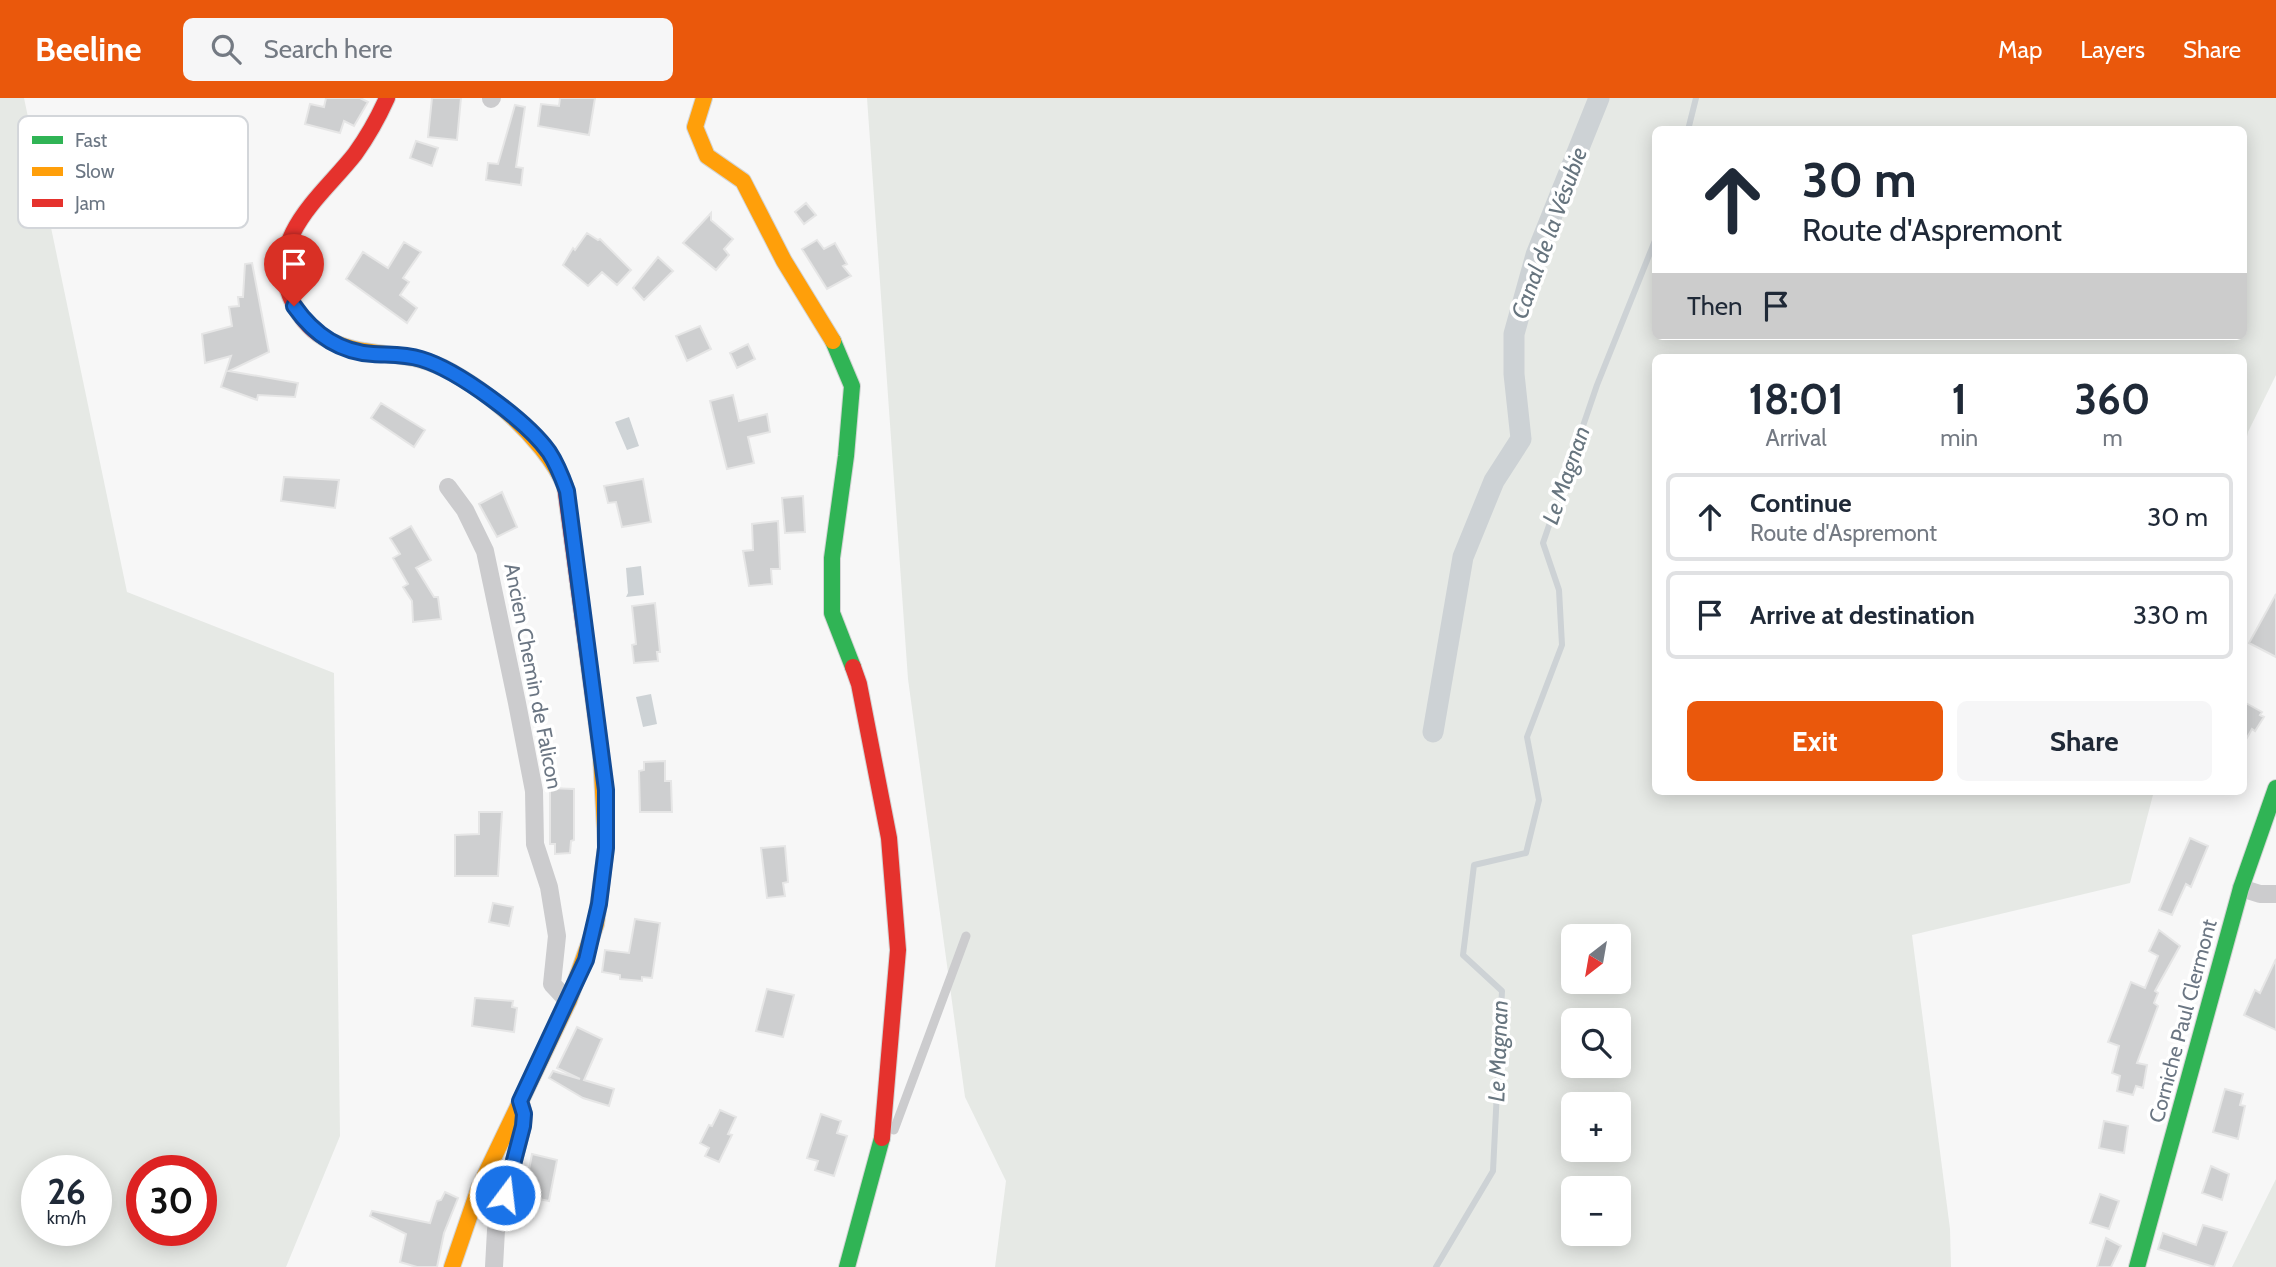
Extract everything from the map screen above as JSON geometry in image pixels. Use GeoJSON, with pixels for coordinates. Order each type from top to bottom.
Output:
{"type":"FeatureCollection","features":[{"type":"Feature","properties":{"kind":"street"},"geometry":{"type":"LineString","coordinates":[[387,98],[356,150],[311,201],[298,223],[286,260],[286,290],[304,320],[333,344],[362,353],[399,354],[419,358],[453,373],[534,433],[561,473],[567,491],[584,612],[606,807],[606,848],[597,914],[586,960],[483,1180],[452,1267]]}},
{"type":"Feature","properties":{"kind":"street"},"geometry":{"type":"LineString","coordinates":[[704,98],[695,127],[707,156],[743,181],[783,261],[834,343],[852,386],[846,456],[832,558],[832,613],[859,684],[889,838],[898,950],[880,1152],[847,1267]]}},
{"type":"Feature","properties":{"kind":"street","name":"Ancien Chemin de Falicon"},"geometry":{"type":"LineString","coordinates":[[448,487],[465,510],[485,551],[533,782],[535,844],[551,899],[556,936],[552,984],[568,1001]]}},
{"type":"Feature","properties":{"kind":"street","name":"Corniche Paul Clermont"},"geometry":{"type":"LineString","coordinates":[[2137,1267],[2241,888],[2276,788]]}},
{"type":"Feature","properties":{"kind":"street"},"geometry":{"type":"LineString","coordinates":[[2241,888],[2260,894],[2276,894]]}},
{"type":"Feature","properties":{"kind":"street"},"geometry":{"type":"LineString","coordinates":[[494,1267],[496,1230],[523,1126],[524,1114],[520,1101]]}},
{"type":"Feature","properties":{"kind":"lane"},"geometry":{"type":"LineString","coordinates":[[880,1152],[892,1136],[966,936]]}},
{"type":"Feature","properties":{"kind":"shaded area"},"geometry":{"type":"Polygon","coordinates":[[[0,98],[24,98],[28,116],[18,116],[18,228],[51,228],[127,592],[334,673],[340,1136],[286,1267],[0,1267],[0,98]]]}},
{"type":"Feature","properties":{"kind":"shaded area"},"geometry":{"type":"Polygon","coordinates":[[[867,98],[2276,98],[2276,375],[2247,436],[2247,354],[1652,354],[1652,795],[2153,795],[2130,883],[1912,935],[1950,1229],[1951,1267],[995,1267],[1006,1181],[965,1097],[908,679],[867,98]]]}},
{"type":"Feature","properties":{"kind":"shaded area"},"geometry":{"type":"Polygon","coordinates":[[[629,417],[639,446],[627,450],[615,422],[629,417]]]}},
{"type":"Feature","properties":{"kind":"shaded area"},"geometry":{"type":"Polygon","coordinates":[[[641,566],[644,595],[626,597],[626,568],[641,566]]]}},
{"type":"Feature","properties":{"kind":"shaded area"},"geometry":{"type":"Polygon","coordinates":[[[651,694],[657,724],[643,727],[636,697],[651,694]]]}},
{"type":"Feature","properties":{"kind":"shaded area"},"geometry":{"type":"Polygon","coordinates":[[[2276,1179],[2276,1267],[2232,1267],[2276,1179]]]}},
{"type":"Feature","properties":{"kind":"building"},"geometry":{"type":"Polygon","coordinates":[[[326,98],[360,98],[368,102],[354,126],[344,121],[340,133],[305,124],[310,104],[324,107],[326,98]]]}},
{"type":"Feature","properties":{"kind":"building"},"geometry":{"type":"Polygon","coordinates":[[[432,98],[461,98],[457,140],[428,137],[432,98]]]}},
{"type":"Feature","properties":{"kind":"building"},"geometry":{"type":"Polygon","coordinates":[[[560,98],[595,98],[589,135],[538,126],[541,104],[559,106],[560,98]]]}},
{"type":"Feature","properties":{"kind":"building"},"geometry":{"type":"Polygon","coordinates":[[[515,105],[525,107],[516,167],[523,168],[521,185],[486,180],[488,163],[498,164],[515,105]]]}},
{"type":"Feature","properties":{"kind":"building"},"geometry":{"type":"Polygon","coordinates":[[[416,141],[438,148],[432,166],[410,158],[416,141]]]}},
{"type":"Feature","properties":{"kind":"building"},"geometry":{"type":"Polygon","coordinates":[[[806,203],[816,215],[804,224],[795,212],[806,203]]]}},
{"type":"Feature","properties":{"kind":"building"},"geometry":{"type":"Polygon","coordinates":[[[711,213],[711,220],[733,239],[724,249],[729,255],[716,270],[683,243],[711,213]]]}},
{"type":"Feature","properties":{"kind":"building"},"geometry":{"type":"Polygon","coordinates":[[[587,233],[600,239],[631,270],[617,285],[602,272],[588,286],[563,265],[573,248],[575,250],[587,233]]]}},
{"type":"Feature","properties":{"kind":"building"},"geometry":{"type":"Polygon","coordinates":[[[817,240],[824,249],[835,243],[847,264],[843,266],[851,276],[827,289],[802,249],[817,240]]]}},
{"type":"Feature","properties":{"kind":"building"},"geometry":{"type":"Polygon","coordinates":[[[404,242],[421,252],[403,278],[409,282],[400,295],[417,308],[407,323],[346,279],[363,252],[388,268],[404,242]]]}},
{"type":"Feature","properties":{"kind":"building"},"geometry":{"type":"Polygon","coordinates":[[[658,257],[673,271],[644,300],[633,288],[658,257]]]}},
{"type":"Feature","properties":{"kind":"building"},"geometry":{"type":"Polygon","coordinates":[[[252,263],[269,352],[229,371],[298,383],[295,397],[258,395],[257,400],[221,387],[231,356],[205,363],[202,334],[232,326],[229,307],[239,306],[238,297],[243,297],[245,264],[252,263]]]}},
{"type":"Feature","properties":{"kind":"building"},"geometry":{"type":"Polygon","coordinates":[[[700,326],[711,349],[687,361],[676,336],[700,326]]]}},
{"type":"Feature","properties":{"kind":"building"},"geometry":{"type":"Polygon","coordinates":[[[748,344],[755,359],[737,368],[730,353],[748,344]]]}},
{"type":"Feature","properties":{"kind":"building"},"geometry":{"type":"Polygon","coordinates":[[[733,395],[739,421],[767,414],[770,432],[748,437],[754,463],[727,469],[710,401],[733,395]]]}},
{"type":"Feature","properties":{"kind":"building"},"geometry":{"type":"Polygon","coordinates":[[[381,403],[425,430],[414,447],[371,418],[381,403]]]}},
{"type":"Feature","properties":{"kind":"building"},"geometry":{"type":"Polygon","coordinates":[[[284,477],[339,480],[335,508],[281,501],[284,477]]]}},
{"type":"Feature","properties":{"kind":"building"},"geometry":{"type":"Polygon","coordinates":[[[643,479],[651,522],[622,527],[616,502],[608,503],[604,486],[643,479]]]}},
{"type":"Feature","properties":{"kind":"building"},"geometry":{"type":"Polygon","coordinates":[[[502,492],[517,527],[497,537],[479,504],[502,492]]]}},
{"type":"Feature","properties":{"kind":"building"},"geometry":{"type":"Polygon","coordinates":[[[803,496],[805,532],[785,533],[782,498],[803,496]]]}},
{"type":"Feature","properties":{"kind":"building"},"geometry":{"type":"Polygon","coordinates":[[[778,521],[780,569],[771,569],[772,584],[749,586],[743,551],[753,550],[752,524],[778,521]]]}},
{"type":"Feature","properties":{"kind":"building"},"geometry":{"type":"Polygon","coordinates":[[[411,526],[431,560],[416,568],[434,597],[438,597],[441,619],[413,622],[412,601],[403,587],[408,584],[393,558],[400,554],[390,538],[411,526]]]}},
{"type":"Feature","properties":{"kind":"building"},"geometry":{"type":"Polygon","coordinates":[[[2276,594],[2276,657],[2249,643],[2276,594]]]}},
{"type":"Feature","properties":{"kind":"building"},"geometry":{"type":"Polygon","coordinates":[[[655,603],[660,652],[657,652],[658,661],[634,663],[632,645],[636,644],[632,606],[655,603]]]}},
{"type":"Feature","properties":{"kind":"building"},"geometry":{"type":"Polygon","coordinates":[[[2247,704],[2262,712],[2260,715],[2264,717],[2255,731],[2252,729],[2247,738],[2247,704]]]}},
{"type":"Feature","properties":{"kind":"building"},"geometry":{"type":"Polygon","coordinates":[[[665,761],[665,781],[671,781],[672,812],[640,812],[639,771],[644,770],[644,762],[665,761]]]}},
{"type":"Feature","properties":{"kind":"building"},"geometry":{"type":"Polygon","coordinates":[[[550,788],[574,789],[574,840],[571,841],[570,853],[555,854],[555,844],[550,844],[550,788]]]}},
{"type":"Feature","properties":{"kind":"building"},"geometry":{"type":"Polygon","coordinates":[[[479,812],[502,812],[498,876],[455,876],[455,835],[479,834],[479,812]]]}},
{"type":"Feature","properties":{"kind":"building"},"geometry":{"type":"Polygon","coordinates":[[[2190,838],[2208,846],[2191,887],[2186,884],[2172,915],[2159,910],[2190,838]]]}},
{"type":"Feature","properties":{"kind":"building"},"geometry":{"type":"Polygon","coordinates":[[[785,846],[788,882],[783,883],[785,896],[767,898],[761,848],[785,846]]]}},
{"type":"Feature","properties":{"kind":"building"},"geometry":{"type":"Polygon","coordinates":[[[493,903],[513,907],[509,926],[489,922],[493,903]]]}},
{"type":"Feature","properties":{"kind":"building"},"geometry":{"type":"Polygon","coordinates":[[[635,919],[660,923],[652,978],[642,977],[642,981],[620,979],[620,975],[602,972],[605,950],[629,953],[635,919]]]}},
{"type":"Feature","properties":{"kind":"building"},"geometry":{"type":"Polygon","coordinates":[[[2159,930],[2180,946],[2155,991],[2158,993],[2154,1003],[2158,1006],[2137,1063],[2147,1065],[2143,1088],[2136,1086],[2133,1095],[2117,1091],[2120,1076],[2112,1073],[2119,1046],[2108,1042],[2131,982],[2145,988],[2158,956],[2149,951],[2159,930]]]}},
{"type":"Feature","properties":{"kind":"building"},"geometry":{"type":"Polygon","coordinates":[[[2276,959],[2276,1030],[2244,1015],[2255,990],[2260,993],[2276,959]]]}},
{"type":"Feature","properties":{"kind":"building"},"geometry":{"type":"Polygon","coordinates":[[[767,989],[794,995],[783,1037],[756,1031],[767,989]]]}},
{"type":"Feature","properties":{"kind":"building"},"geometry":{"type":"Polygon","coordinates":[[[475,998],[513,1001],[512,1007],[517,1008],[514,1032],[472,1026],[475,998]]]}},
{"type":"Feature","properties":{"kind":"building"},"geometry":{"type":"Polygon","coordinates":[[[577,1027],[602,1039],[584,1080],[614,1089],[609,1106],[583,1098],[549,1078],[553,1071],[580,1079],[557,1068],[577,1027]]]}},
{"type":"Feature","properties":{"kind":"building"},"geometry":{"type":"Polygon","coordinates":[[[2225,1089],[2243,1094],[2240,1105],[2245,1106],[2238,1139],[2213,1132],[2225,1089]]]}},
{"type":"Feature","properties":{"kind":"building"},"geometry":{"type":"Polygon","coordinates":[[[720,1110],[736,1117],[728,1134],[732,1135],[719,1162],[705,1156],[709,1148],[700,1143],[720,1110]]]}},
{"type":"Feature","properties":{"kind":"building"},"geometry":{"type":"Polygon","coordinates":[[[821,1114],[841,1121],[837,1133],[847,1136],[834,1176],[815,1170],[818,1161],[807,1158],[821,1114]]]}},
{"type":"Feature","properties":{"kind":"building"},"geometry":{"type":"Polygon","coordinates":[[[2104,1121],[2128,1126],[2124,1153],[2099,1148],[2104,1121]]]}},
{"type":"Feature","properties":{"kind":"building"},"geometry":{"type":"Polygon","coordinates":[[[532,1154],[557,1160],[549,1201],[524,1196],[532,1154]]]}},
{"type":"Feature","properties":{"kind":"building"},"geometry":{"type":"Polygon","coordinates":[[[2211,1166],[2229,1174],[2222,1200],[2202,1193],[2211,1166]]]}},
{"type":"Feature","properties":{"kind":"building"},"geometry":{"type":"Polygon","coordinates":[[[445,1192],[458,1198],[444,1233],[437,1267],[417,1267],[400,1262],[406,1234],[370,1216],[372,1211],[430,1223],[437,1201],[441,1200],[445,1192]]]}},
{"type":"Feature","properties":{"kind":"building"},"geometry":{"type":"Polygon","coordinates":[[[2100,1194],[2119,1201],[2109,1229],[2090,1223],[2100,1194]]]}},
{"type":"Feature","properties":{"kind":"building"},"geometry":{"type":"Polygon","coordinates":[[[2203,1225],[2227,1232],[2214,1267],[2158,1249],[2163,1233],[2196,1245],[2203,1225]]]}},
{"type":"Feature","properties":{"kind":"building"},"geometry":{"type":"Polygon","coordinates":[[[2106,1238],[2121,1246],[2111,1267],[2097,1267],[2106,1238]]]}},
{"type":"Feature","properties":{"kind":"waterway","name":"Canal de la Vésubie"},"geometry":{"type":"LineString","coordinates":[[1433,732],[1463,557],[1494,481],[1521,439],[1514,374],[1514,334],[1536,255],[1599,98]]}},
{"type":"Feature","properties":{"kind":"waterway","name":"Le Magnan"},"geometry":{"type":"LineString","coordinates":[[1689,126],[1696,98]]}},
{"type":"Feature","properties":{"kind":"waterway","name":"Le Magnan"},"geometry":{"type":"LineString","coordinates":[[1436,1267],[1493,1171],[1502,991],[1463,955],[1474,865],[1526,853],[1539,800],[1527,737],[1562,645],[1559,590],[1543,543],[1597,385],[1652,248]]}},
{"type":"Feature","properties":{"kind":"traffic: fast"},"geometry":{"type":"LineString","coordinates":[[833,341],[852,386],[846,456],[832,558],[832,613],[853,667]]}},
{"type":"Feature","properties":{"kind":"traffic: fast"},"geometry":{"type":"LineString","coordinates":[[2137,1267],[2241,888],[2276,788]]}},
{"type":"Feature","properties":{"kind":"traffic: fast"},"geometry":{"type":"LineString","coordinates":[[847,1267],[882,1138]]}},
{"type":"Feature","properties":{"kind":"traffic: slow"},"geometry":{"type":"LineString","coordinates":[[704,98],[695,127],[707,156],[743,181],[784,261],[833,341]]}},
{"type":"Feature","properties":{"kind":"traffic: slow"},"geometry":{"type":"LineString","coordinates":[[323,337],[359,350],[422,360],[463,379],[484,393],[525,429],[542,448],[565,486]]}},
{"type":"Feature","properties":{"kind":"traffic: slow"},"geometry":{"type":"LineString","coordinates":[[452,1267],[479,1188],[569,1000],[596,924],[606,847],[601,755]]}},
{"type":"Feature","properties":{"kind":"traffic: jam"},"geometry":{"type":"LineString","coordinates":[[323,337],[308,325],[290,296],[285,274],[286,254],[302,218],[355,154],[387,98]]}},
{"type":"Feature","properties":{"kind":"traffic: jam"},"geometry":{"type":"LineString","coordinates":[[565,486],[601,755]]}},
{"type":"Feature","properties":{"kind":"traffic: jam"},"geometry":{"type":"LineString","coordinates":[[853,667],[859,684],[889,838],[898,950],[882,1138]]}},
{"type":"Feature","properties":{"kind":"route"},"geometry":{"type":"LineString","coordinates":[[294,306],[317,333],[333,344],[362,353],[399,354],[419,358],[453,373],[534,433],[561,473],[567,491],[606,790],[606,848],[599,904],[586,960],[520,1101],[524,1114],[523,1126],[505,1195]]}}]}
